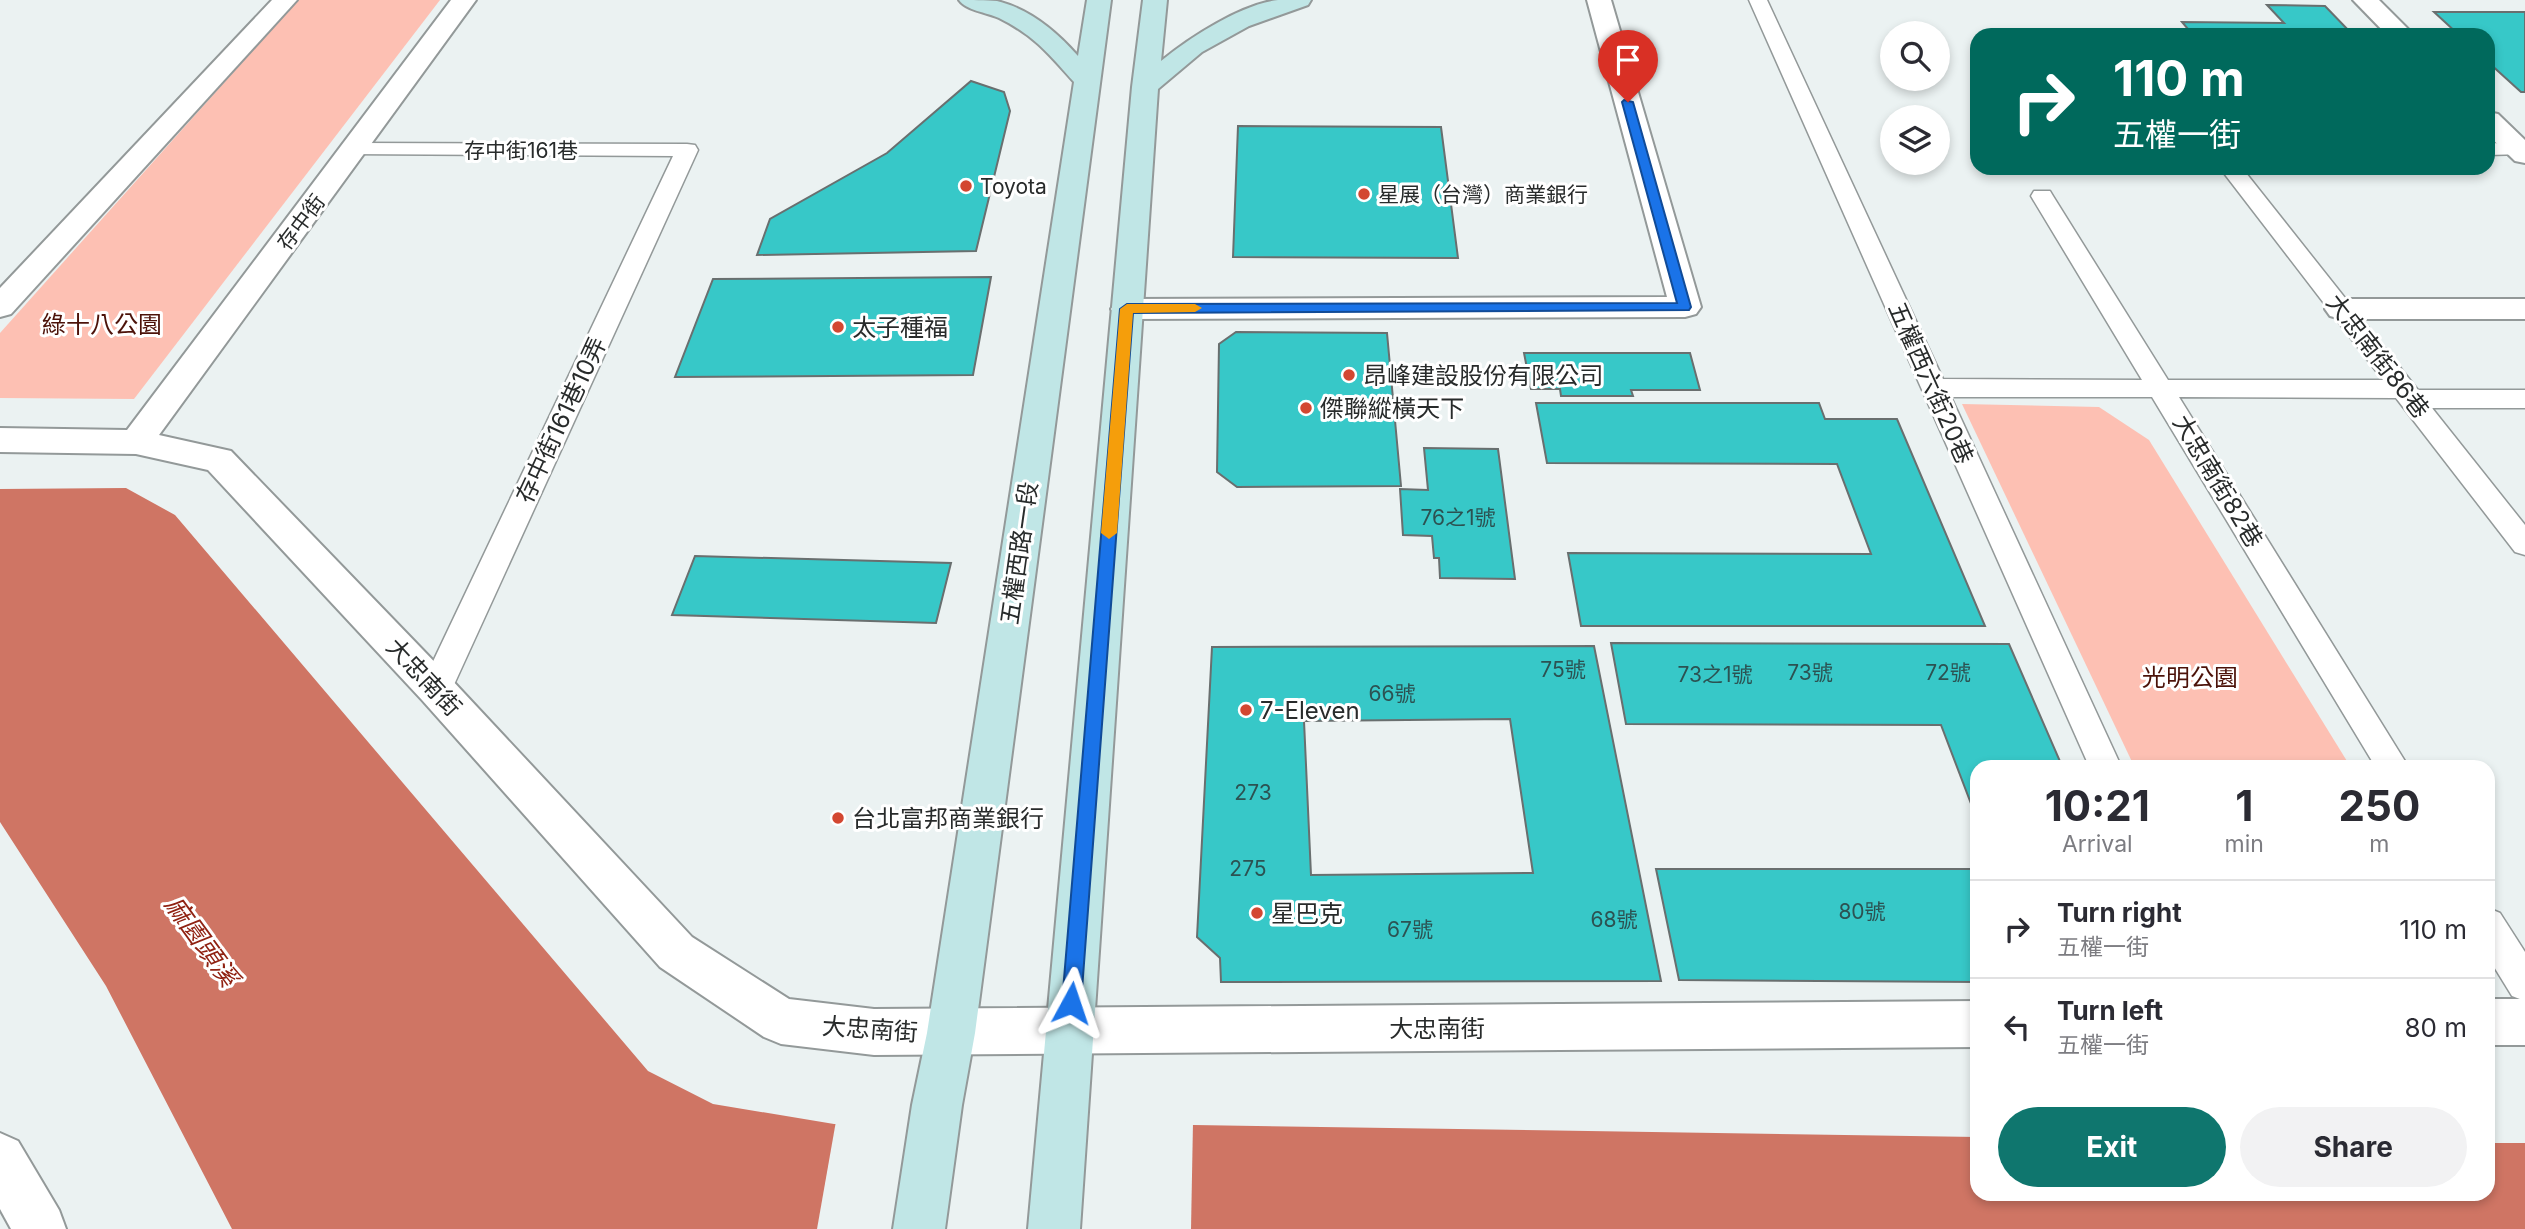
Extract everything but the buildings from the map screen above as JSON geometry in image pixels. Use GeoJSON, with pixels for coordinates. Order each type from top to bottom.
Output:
{"type":"FeatureCollection","features":[{"type":"Feature","properties":{"kind":"main road"},"geometry":{"type":"LineString","coordinates":[[971,0],[1006,12],[1046,35],[1086,80]]}},
{"type":"Feature","properties":{"kind":"main road","name":"五權西路一段"},"geometry":{"type":"LineString","coordinates":[[919,1229],[937,1105],[951,1033],[1099,0]]}},
{"type":"Feature","properties":{"kind":"main road"},"geometry":{"type":"LineString","coordinates":[[1054,1229],[1144,86],[1155,0]]}},
{"type":"Feature","properties":{"kind":"main road"},"geometry":{"type":"LineString","coordinates":[[1144,86],[1193,47],[1240,21],[1299,0]]}},
{"type":"Feature","properties":{"kind":"street"},"geometry":{"type":"LineString","coordinates":[[0,307],[285,0]]}},
{"type":"Feature","properties":{"kind":"street","name":"存中街"},"geometry":{"type":"LineString","coordinates":[[136,442],[464,0]]}},
{"type":"Feature","properties":{"kind":"street"},"geometry":{"type":"LineString","coordinates":[[1127,309],[1685,307],[1599,0]]}},
{"type":"Feature","properties":{"kind":"street"},"geometry":{"type":"LineString","coordinates":[[2365,0],[2394,28]]}},
{"type":"Feature","properties":{"kind":"street"},"geometry":{"type":"LineString","coordinates":[[2495,127],[2522,152]]}},
{"type":"Feature","properties":{"kind":"street"},"geometry":{"type":"LineString","coordinates":[[2342,309],[2525,309]]}},
{"type":"Feature","properties":{"kind":"street","name":"大忠南街"},"geometry":{"type":"LineString","coordinates":[[0,440],[136,442],[219,460],[436,689],[676,952],[780,1021],[874,1032],[951,1033],[1970,1024]]}},
{"type":"Feature","properties":{"kind":"street"},"geometry":{"type":"LineString","coordinates":[[2495,1022],[2525,1022]]}},
{"type":"Feature","properties":{"kind":"street"},"geometry":{"type":"LineString","coordinates":[[0,1159],[40,1229]]}},
{"type":"Feature","properties":{"kind":"lane","name":"五權西六街20巷"},"geometry":{"type":"LineString","coordinates":[[1758,0],[2102,760]]}},
{"type":"Feature","properties":{"kind":"lane","name":"存中街161巷"},"geometry":{"type":"LineString","coordinates":[[355,149],[687,150]]}},
{"type":"Feature","properties":{"kind":"lane","name":"存中街161巷10弄"},"geometry":{"type":"LineString","coordinates":[[436,689],[687,150]]}},
{"type":"Feature","properties":{"kind":"lane"},"geometry":{"type":"LineString","coordinates":[[2495,150],[2522,152]]}},
{"type":"Feature","properties":{"kind":"lane","name":"大忠南街86巷"},"geometry":{"type":"LineString","coordinates":[[2237,175],[2525,545]]}},
{"type":"Feature","properties":{"kind":"lane","name":"大忠南街82巷"},"geometry":{"type":"LineString","coordinates":[[2042,196],[2388,760]]}},
{"type":"Feature","properties":{"kind":"lane"},"geometry":{"type":"LineString","coordinates":[[1933,388],[2161,388],[2525,399]]}},
{"type":"Feature","properties":{"kind":"lane"},"geometry":{"type":"LineString","coordinates":[[2495,935],[2525,984]]}},
{"type":"Feature","properties":{"kind":"green space","name":"綠十八公園"},"geometry":{"type":"Polygon","coordinates":[[[298,0],[440,0],[134,399],[0,398],[0,333],[298,0]]]}},
{"type":"Feature","properties":{"kind":"green space","name":"光明公園"},"geometry":{"type":"Polygon","coordinates":[[[1962,404],[2099,407],[2149,440],[2346,760],[2131,760],[1962,404]]]}},
{"type":"Feature","properties":{"kind":"water","name":"麻園頭溪"},"geometry":{"type":"Polygon","coordinates":[[[126,488],[175,515],[648,1071],[713,1104],[834,1124],[1194,1125],[1970,1137],[1970,1201],[2495,1201],[2495,1143],[2525,1143],[2525,1229],[232,1229],[106,986],[0,822],[0,489],[126,488]]]}},
{"type":"Feature","properties":{"kind":"pier"},"geometry":{"type":"Polygon","coordinates":[[[836,1121],[1193,1122],[1191,1229],[817,1229],[836,1121]]]}},
{"type":"Feature","properties":{"kind":"slow traffic"},"geometry":{"type":"LineString","coordinates":[[1109,533],[1127,309],[1195,308]]}},
{"type":"Feature","properties":{"kind":"place","name":"Toyota"},"geometry":{"type":"Point","coordinates":[966,186]}},
{"type":"Feature","properties":{"kind":"place","name":"星展（台灣）商業銀行"},"geometry":{"type":"Point","coordinates":[1364,194]}},
{"type":"Feature","properties":{"kind":"place","name":"太子種福"},"geometry":{"type":"Point","coordinates":[838,327]}},
{"type":"Feature","properties":{"kind":"place","name":"昂峰建設股份有限公司"},"geometry":{"type":"Point","coordinates":[1349,375]}},
{"type":"Feature","properties":{"kind":"place","name":"傑聯縱橫天下"},"geometry":{"type":"Point","coordinates":[1306,408]}},
{"type":"Feature","properties":{"kind":"place","name":"7-Eleven"},"geometry":{"type":"Point","coordinates":[1246,710]}},
{"type":"Feature","properties":{"kind":"place","name":"台北富邦商業銀行"},"geometry":{"type":"Point","coordinates":[838,818]}},
{"type":"Feature","properties":{"kind":"place","name":"星巴克"},"geometry":{"type":"Point","coordinates":[1257,913]}},
{"type":"Feature","properties":{"kind":"route"},"geometry":{"type":"LineString","coordinates":[[1071,1003],[1127,309],[1685,307],[1628,102]]}}]}
